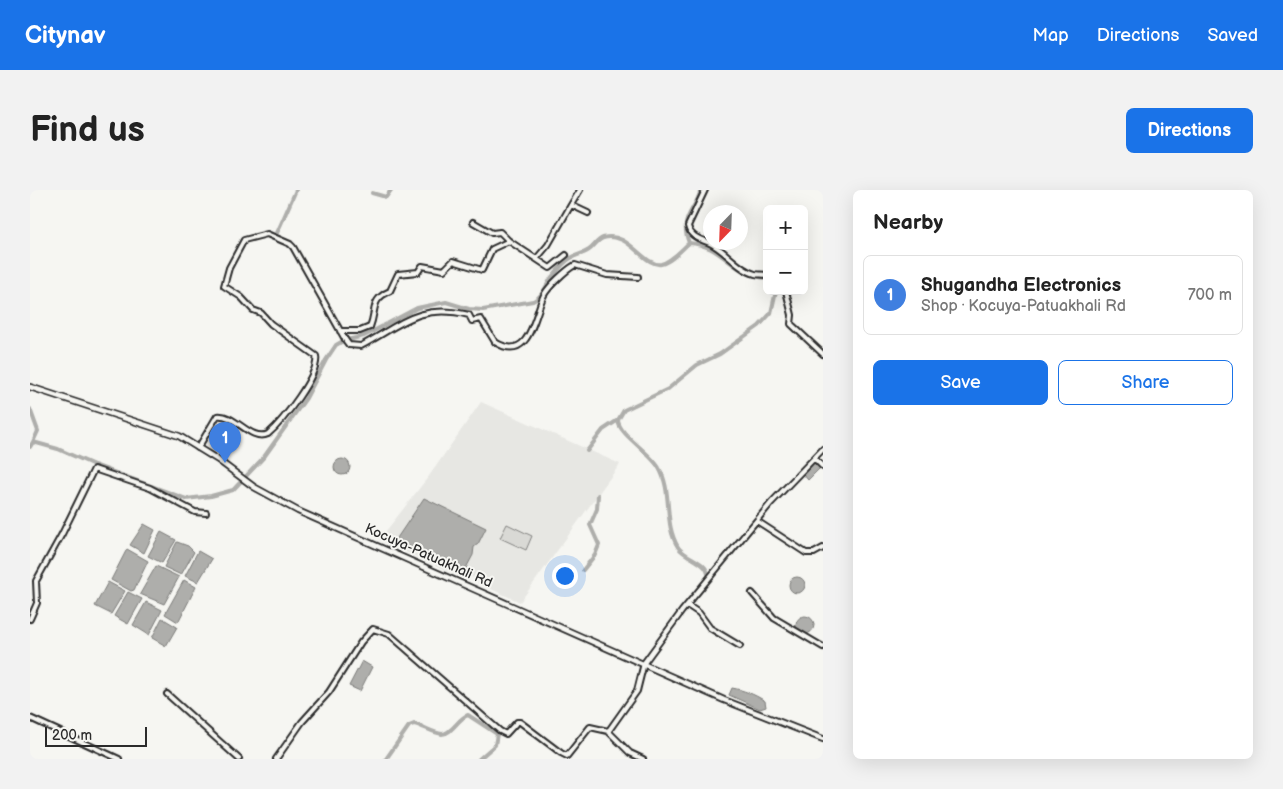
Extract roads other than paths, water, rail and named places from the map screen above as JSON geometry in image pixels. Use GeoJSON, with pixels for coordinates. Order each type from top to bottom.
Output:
{"type":"FeatureCollection","features":[{"type":"Feature","properties":{"kind":"main road","name":"Kocuya-Patuakhali Rd"},"geometry":{"type":"LineString","coordinates":[[30,387],[178,436],[248,482],[298,511],[724,700],[823,739]]}},
{"type":"Feature","properties":{"kind":"street"},"geometry":{"type":"LineString","coordinates":[[537,258],[548,244],[580,190]]}},
{"type":"Feature","properties":{"kind":"street"},"geometry":{"type":"LineString","coordinates":[[705,190],[704,198],[688,226],[689,232],[692,236],[713,245],[744,269],[756,274],[763,274]]}},
{"type":"Feature","properties":{"kind":"street"},"geometry":{"type":"LineString","coordinates":[[571,205],[588,213]]}},
{"type":"Feature","properties":{"kind":"street"},"geometry":{"type":"LineString","coordinates":[[473,222],[492,233],[500,232],[509,241],[550,268],[566,255]]}},
{"type":"Feature","properties":{"kind":"street"},"geometry":{"type":"LineString","coordinates":[[198,448],[217,416],[226,417],[258,435],[268,434],[299,398],[311,378],[317,361],[316,356],[309,349],[271,324],[259,312],[253,310],[241,297],[224,286],[229,268],[244,240],[267,234],[293,247],[349,345],[361,346],[413,316],[433,311],[453,312],[470,316],[472,321],[481,319],[495,342],[512,347],[521,344],[528,336],[548,290],[566,270],[575,265],[606,275],[638,277]]}},
{"type":"Feature","properties":{"kind":"street"},"geometry":{"type":"LineString","coordinates":[[341,333],[360,331],[370,327],[376,300],[381,294],[390,291],[398,274],[418,272],[422,266],[444,270],[453,261],[482,270],[492,249],[509,241]]}},
{"type":"Feature","properties":{"kind":"street"},"geometry":{"type":"LineString","coordinates":[[787,295],[792,315],[791,324],[823,354]]}},
{"type":"Feature","properties":{"kind":"street"},"geometry":{"type":"LineString","coordinates":[[608,731],[637,691],[644,663],[688,605],[787,486],[823,449]]}},
{"type":"Feature","properties":{"kind":"street"},"geometry":{"type":"LineString","coordinates":[[815,459],[823,467]]}},
{"type":"Feature","properties":{"kind":"street"},"geometry":{"type":"LineString","coordinates":[[30,619],[37,603],[36,581],[58,542],[94,469],[150,488],[195,512],[206,513]]}},
{"type":"Feature","properties":{"kind":"street"},"geometry":{"type":"LineString","coordinates":[[757,521],[806,553],[814,553],[823,548]]}},
{"type":"Feature","properties":{"kind":"street"},"geometry":{"type":"LineString","coordinates":[[752,593],[774,618],[823,647]]}},
{"type":"Feature","properties":{"kind":"street"},"geometry":{"type":"LineString","coordinates":[[688,605],[699,613],[710,628],[740,646]]}},
{"type":"Feature","properties":{"kind":"street"},"geometry":{"type":"LineString","coordinates":[[276,759],[302,722],[329,692],[361,642],[373,629],[382,630],[389,634],[455,693],[506,734],[517,722],[520,722],[560,754],[567,756],[590,727],[593,726],[608,731],[630,753],[643,759]]}},
{"type":"Feature","properties":{"kind":"street"},"geometry":{"type":"LineString","coordinates":[[168,694],[239,759]]}},
{"type":"Feature","properties":{"kind":"street"},"geometry":{"type":"LineString","coordinates":[[30,718],[119,759]]}},
{"type":"Feature","properties":{"kind":"waterway"},"geometry":{"type":"LineString","coordinates":[[277,233],[296,190]]}},
{"type":"Feature","properties":{"kind":"waterway"},"geometry":{"type":"LineString","coordinates":[[372,193],[386,197],[391,190]]}},
{"type":"Feature","properties":{"kind":"waterway"},"geometry":{"type":"LineString","coordinates":[[689,243],[686,234],[687,221],[701,190]]}},
{"type":"Feature","properties":{"kind":"waterway"},"geometry":{"type":"LineString","coordinates":[[30,447],[33,442],[58,449],[94,465],[186,499],[211,496],[233,490],[264,457],[306,398],[336,345],[343,341],[364,336],[417,308],[446,302],[469,309],[483,310],[533,301],[542,294],[552,277],[566,262],[589,250],[601,239],[612,237],[628,244],[648,260],[661,264],[672,258],[689,243],[701,245],[719,254],[744,272],[763,277]]}},
{"type":"Feature","properties":{"kind":"waterway"},"geometry":{"type":"LineString","coordinates":[[708,574],[703,566],[678,547],[673,538],[666,487],[659,468],[623,431],[618,420],[624,410],[668,389],[697,365],[720,354],[759,326],[771,313],[775,295]]}},
{"type":"Feature","properties":{"kind":"waterway"},"geometry":{"type":"LineString","coordinates":[[30,409],[38,431],[33,442]]}},
{"type":"Feature","properties":{"kind":"waterway"},"geometry":{"type":"LineString","coordinates":[[587,451],[603,430],[618,420]]}},
{"type":"Feature","properties":{"kind":"waterway"},"geometry":{"type":"LineString","coordinates":[[583,570],[595,555],[599,545],[590,525],[597,509],[598,495]]}},
{"type":"Feature","properties":{"kind":"waterway"},"geometry":{"type":"LineString","coordinates":[[386,759],[409,726],[414,724],[442,734],[449,731],[468,715],[497,734],[495,745],[479,759]]}},
{"type":"Feature","properties":{"kind":"place","name":"Shugandha Electronics"},"geometry":{"type":"Point","coordinates":[225,463]}}]}
